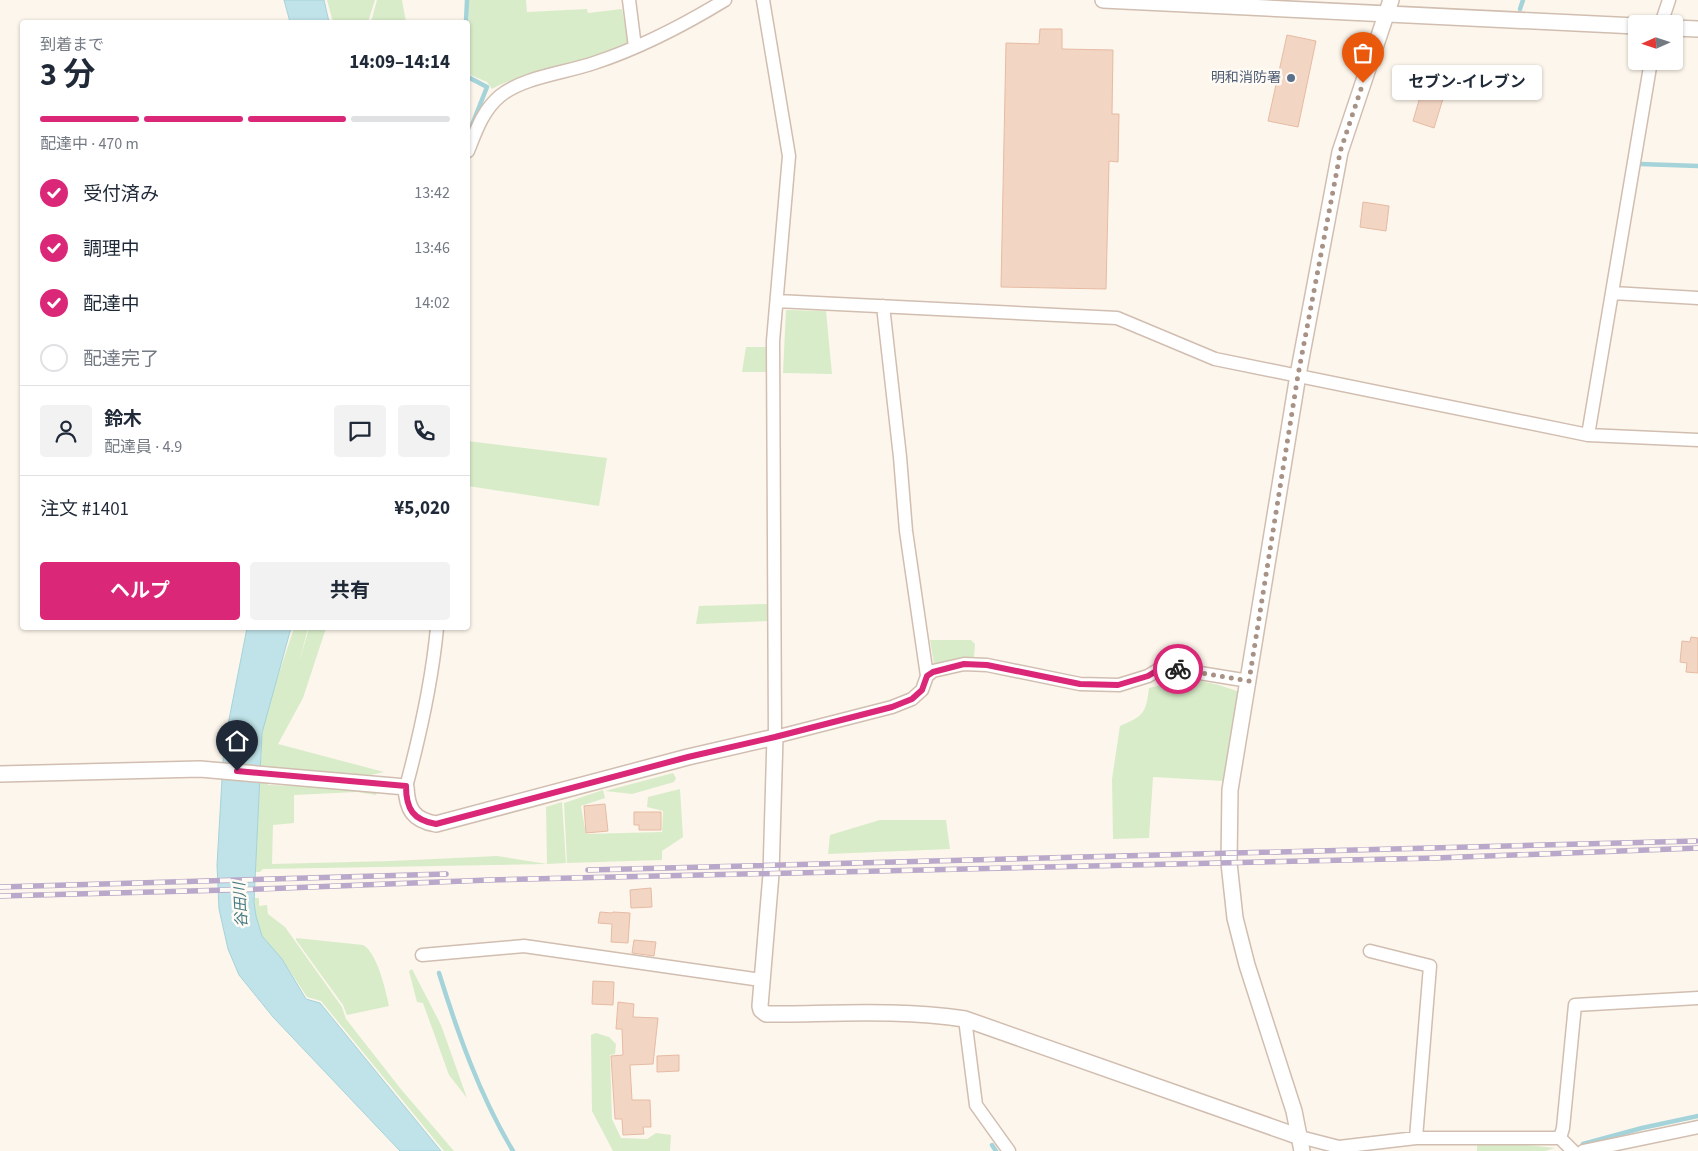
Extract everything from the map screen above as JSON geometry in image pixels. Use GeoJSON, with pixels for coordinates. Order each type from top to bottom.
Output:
{"type":"FeatureCollection","features":[{"type":"Feature","properties":{"kind":"street"},"geometry":{"type":"LineString","coordinates":[[629,0],[635,47]]}},
{"type":"Feature","properties":{"kind":"street"},"geometry":{"type":"LineString","coordinates":[[470,146],[486,109],[501,95],[522,82],[596,63],[653,40],[725,0]]}},
{"type":"Feature","properties":{"kind":"street"},"geometry":{"type":"LineString","coordinates":[[763,0],[789,156],[773,341],[775,737],[771,874],[761,980],[761,1010],[766,1014],[881,1014],[945,1016],[965,1020],[1301,1144],[1339,1146],[1416,1138],[1560,1138],[1573,1151]]}},
{"type":"Feature","properties":{"kind":"street"},"geometry":{"type":"LineString","coordinates":[[1103,0],[1388,7],[1628,25]]}},
{"type":"Feature","properties":{"kind":"street"},"geometry":{"type":"LineString","coordinates":[[1664,15],[1669,0]]}},
{"type":"Feature","properties":{"kind":"street"},"geometry":{"type":"LineString","coordinates":[[1301,1144],[1294,1112],[1240,942],[1232,899],[1228,838],[1230,790],[1298,375],[1340,152],[1388,7]]}},
{"type":"Feature","properties":{"kind":"street"},"geometry":{"type":"LineString","coordinates":[[1683,28],[1698,29]]}},
{"type":"Feature","properties":{"kind":"street"},"geometry":{"type":"LineString","coordinates":[[1588,435],[1650,70]]}},
{"type":"Feature","properties":{"kind":"street"},"geometry":{"type":"LineString","coordinates":[[1613,294],[1698,298]]}},
{"type":"Feature","properties":{"kind":"street"},"geometry":{"type":"LineString","coordinates":[[777,300],[1117,318],[1215,359],[1588,435],[1698,440]]}},
{"type":"Feature","properties":{"kind":"street"},"geometry":{"type":"LineString","coordinates":[[437,630],[426,697],[406,786],[408,805],[412,812],[418,818],[436,824],[688,757],[892,707],[912,699],[922,690],[927,676],[906,531],[900,457],[883,306]]}},
{"type":"Feature","properties":{"kind":"street"},"geometry":{"type":"LineString","coordinates":[[927,676],[933,672],[964,664],[987,665],[1080,684],[1118,685],[1148,676],[1158,670],[1169,668],[1249,681]]}},
{"type":"Feature","properties":{"kind":"street"},"geometry":{"type":"LineString","coordinates":[[0,774],[206,769],[406,786]]}},
{"type":"Feature","properties":{"kind":"street"},"geometry":{"type":"LineString","coordinates":[[422,955],[524,946],[761,980]]}},
{"type":"Feature","properties":{"kind":"street"},"geometry":{"type":"LineString","coordinates":[[1370,951],[1430,966],[1416,1138]]}},
{"type":"Feature","properties":{"kind":"street"},"geometry":{"type":"LineString","coordinates":[[1560,1138],[1563,1128],[1575,1005],[1698,998]]}},
{"type":"Feature","properties":{"kind":"street"},"geometry":{"type":"LineString","coordinates":[[965,1020],[976,1105],[1009,1151]]}},
{"type":"Feature","properties":{"kind":"street"},"geometry":{"type":"LineString","coordinates":[[1583,1151],[1698,1127]]}},
{"type":"Feature","properties":{"kind":"green space"},"geometry":{"type":"Polygon","coordinates":[[[327,0],[375,0],[369,20],[332,20],[327,0]]]}},
{"type":"Feature","properties":{"kind":"green space"},"geometry":{"type":"Polygon","coordinates":[[[377,0],[402,0],[406,20],[372,20],[377,0]]]}},
{"type":"Feature","properties":{"kind":"green space"},"geometry":{"type":"Polygon","coordinates":[[[469,0],[526,0],[527,12],[587,9],[588,13],[622,9],[628,44],[576,63],[516,79],[492,89],[487,82],[470,75],[469,0]]]}},
{"type":"Feature","properties":{"kind":"green space"},"geometry":{"type":"Polygon","coordinates":[[[786,310],[826,311],[832,374],[783,373],[786,310]]]}},
{"type":"Feature","properties":{"kind":"green space"},"geometry":{"type":"Polygon","coordinates":[[[746,347],[766,347],[766,372],[742,372],[746,347]]]}},
{"type":"Feature","properties":{"kind":"green space"},"geometry":{"type":"Polygon","coordinates":[[[470,441],[607,458],[599,506],[470,486],[470,441]]]}},
{"type":"Feature","properties":{"kind":"green space"},"geometry":{"type":"Polygon","coordinates":[[[768,604],[768,621],[696,624],[699,606],[768,604]]]}},
{"type":"Feature","properties":{"kind":"green space"},"geometry":{"type":"Polygon","coordinates":[[[293,630],[307,630],[299,663],[308,630],[325,630],[303,698],[278,744],[384,772],[371,775],[272,771],[269,769],[268,785],[365,788],[377,792],[376,795],[357,792],[294,795],[294,823],[273,825],[272,864],[497,856],[547,864],[263,869],[260,872],[255,872],[262,733],[274,688],[293,630]]]}},
{"type":"Feature","properties":{"kind":"green space"},"geometry":{"type":"Polygon","coordinates":[[[930,640],[971,640],[975,644],[974,657],[938,668],[934,664],[930,640]]]}},
{"type":"Feature","properties":{"kind":"green space"},"geometry":{"type":"Polygon","coordinates":[[[1196,680],[1240,692],[1224,781],[1153,777],[1149,838],[1113,839],[1112,779],[1120,726],[1134,720],[1142,713],[1145,709],[1149,688],[1179,681],[1196,680]]]}},
{"type":"Feature","properties":{"kind":"green space"},"geometry":{"type":"Polygon","coordinates":[[[673,773],[676,778],[674,782],[632,794],[605,791],[673,773]]]}},
{"type":"Feature","properties":{"kind":"green space"},"geometry":{"type":"Polygon","coordinates":[[[680,789],[683,837],[662,851],[662,860],[567,863],[564,803],[603,790],[605,798],[581,806],[586,834],[662,832],[663,811],[647,807],[648,797],[680,789]]]}},
{"type":"Feature","properties":{"kind":"green space"},"geometry":{"type":"Polygon","coordinates":[[[562,802],[566,863],[547,864],[546,807],[562,802]]]}},
{"type":"Feature","properties":{"kind":"green space"},"geometry":{"type":"Polygon","coordinates":[[[880,820],[946,820],[950,849],[828,854],[830,835],[880,820]]]}},
{"type":"Feature","properties":{"kind":"green space"},"geometry":{"type":"Polygon","coordinates":[[[254,898],[259,898],[259,906],[267,905],[268,914],[285,927],[342,1007],[346,1019],[400,1088],[454,1151],[444,1151],[321,1001],[307,997],[282,959],[262,936],[256,916],[254,898]]]}},
{"type":"Feature","properties":{"kind":"green space"},"geometry":{"type":"Polygon","coordinates":[[[296,938],[363,945],[373,955],[377,963],[389,1006],[347,1015],[343,1005],[296,938]]]}},
{"type":"Feature","properties":{"kind":"green space"},"geometry":{"type":"Polygon","coordinates":[[[412,969],[441,1025],[467,1098],[449,1075],[423,1003],[417,1002],[409,971],[412,969]]]}},
{"type":"Feature","properties":{"kind":"green space"},"geometry":{"type":"Polygon","coordinates":[[[596,1033],[609,1037],[616,1044],[615,1054],[610,1055],[612,1119],[621,1138],[647,1139],[656,1133],[671,1135],[670,1151],[613,1151],[592,1111],[591,1035],[596,1033]]]}},
{"type":"Feature","properties":{"kind":"green space"},"geometry":{"type":"Polygon","coordinates":[[[1477,1144],[1518,1144],[1555,1148],[1545,1151],[1477,1151],[1477,1144]]]}},
{"type":"Feature","properties":{"kind":"water"},"geometry":{"type":"Polygon","coordinates":[[[284,0],[324,0],[329,20],[289,20],[284,0]]]}},
{"type":"Feature","properties":{"kind":"water","name":"谷田川"},"geometry":{"type":"Polygon","coordinates":[[[247,630],[290,630],[262,733],[254,902],[256,916],[262,936],[282,959],[306,999],[320,1003],[441,1151],[400,1151],[273,1017],[239,975],[228,949],[219,909],[217,865],[224,745],[247,630]]]}},
{"type":"Feature","properties":{"kind":"building"},"geometry":{"type":"Polygon","coordinates":[[[1040,29],[1062,29],[1062,49],[1113,50],[1112,114],[1119,114],[1118,162],[1109,161],[1106,289],[1001,287],[1006,43],[1039,44],[1040,29]]]}},
{"type":"Feature","properties":{"kind":"building"},"geometry":{"type":"Polygon","coordinates":[[[1287,35],[1316,41],[1298,127],[1268,121],[1287,35]]]}},
{"type":"Feature","properties":{"kind":"building"},"geometry":{"type":"Polygon","coordinates":[[[1424,83],[1446,89],[1434,128],[1413,121],[1424,83]]]}},
{"type":"Feature","properties":{"kind":"building"},"geometry":{"type":"Polygon","coordinates":[[[1363,202],[1389,206],[1386,231],[1360,227],[1363,202]]]}},
{"type":"Feature","properties":{"kind":"building"},"geometry":{"type":"Polygon","coordinates":[[[1691,637],[1698,638],[1698,673],[1686,672],[1687,663],[1680,662],[1682,641],[1690,642],[1691,637]]]}},
{"type":"Feature","properties":{"kind":"building"},"geometry":{"type":"Polygon","coordinates":[[[605,804],[608,831],[586,833],[584,806],[605,804]]]}},
{"type":"Feature","properties":{"kind":"building"},"geometry":{"type":"Polygon","coordinates":[[[634,812],[661,812],[661,830],[639,830],[639,825],[634,825],[634,812]]]}},
{"type":"Feature","properties":{"kind":"building"},"geometry":{"type":"Polygon","coordinates":[[[651,888],[652,907],[631,908],[630,890],[651,888]]]}},
{"type":"Feature","properties":{"kind":"building"},"geometry":{"type":"Polygon","coordinates":[[[600,912],[630,913],[628,943],[611,942],[612,924],[598,923],[600,912]]]}},
{"type":"Feature","properties":{"kind":"building"},"geometry":{"type":"Polygon","coordinates":[[[634,940],[656,942],[654,956],[632,953],[634,940]]]}},
{"type":"Feature","properties":{"kind":"building"},"geometry":{"type":"Polygon","coordinates":[[[593,981],[614,982],[613,1005],[592,1004],[593,981]]]}},
{"type":"Feature","properties":{"kind":"building"},"geometry":{"type":"Polygon","coordinates":[[[618,1002],[634,1004],[633,1017],[658,1018],[653,1064],[630,1065],[632,1100],[650,1100],[651,1127],[643,1127],[644,1134],[623,1135],[622,1119],[615,1119],[611,1056],[623,1055],[622,1029],[616,1029],[618,1002]]]}},
{"type":"Feature","properties":{"kind":"building"},"geometry":{"type":"Polygon","coordinates":[[[679,1055],[679,1071],[657,1072],[657,1056],[679,1055]]]}},
{"type":"Feature","properties":{"kind":"waterway"},"geometry":{"type":"LineString","coordinates":[[466,20],[467,0]]}},
{"type":"Feature","properties":{"kind":"waterway"},"geometry":{"type":"LineString","coordinates":[[1520,9],[1523,0]]}},
{"type":"Feature","properties":{"kind":"waterway"},"geometry":{"type":"LineString","coordinates":[[470,78],[487,87],[470,130]]}},
{"type":"Feature","properties":{"kind":"waterway"},"geometry":{"type":"LineString","coordinates":[[1640,164],[1698,166]]}},
{"type":"Feature","properties":{"kind":"waterway"},"geometry":{"type":"LineString","coordinates":[[439,973],[480,1087],[513,1151]]}},
{"type":"Feature","properties":{"kind":"waterway"},"geometry":{"type":"LineString","coordinates":[[1583,1144],[1642,1128],[1698,1116]]}},
{"type":"Feature","properties":{"kind":"waterway"},"geometry":{"type":"LineString","coordinates":[[992,1145],[996,1151]]}},
{"type":"Feature","properties":{"kind":"railway"},"geometry":{"type":"LineString","coordinates":[[588,870],[1696,841]]}},
{"type":"Feature","properties":{"kind":"railway"},"geometry":{"type":"LineString","coordinates":[[0,896],[261,889],[489,880],[1436,858],[1698,848]]}},
{"type":"Feature","properties":{"kind":"railway"},"geometry":{"type":"LineString","coordinates":[[0,887],[446,874]]}},
{"type":"Feature","properties":{"kind":"way so far"},"geometry":{"type":"LineString","coordinates":[[1178,669],[1249,681],[1298,375],[1340,152],[1363,83]]}},
{"type":"Feature","properties":{"kind":"place","name":"明和消防署"},"geometry":{"type":"Point","coordinates":[1291,78]}},
{"type":"Feature","properties":{"kind":"place","name":"セブン-イレブン"},"geometry":{"type":"Point","coordinates":[1363,83]}},
{"type":"Feature","properties":{"kind":"route"},"geometry":{"type":"LineString","coordinates":[[237,771],[406,786],[406,797],[412,812],[418,818],[436,824],[688,757],[892,707],[912,699],[922,690],[927,676],[933,672],[964,664],[987,665],[1080,684],[1118,685],[1148,676],[1158,670],[1178,669]]}}]}
